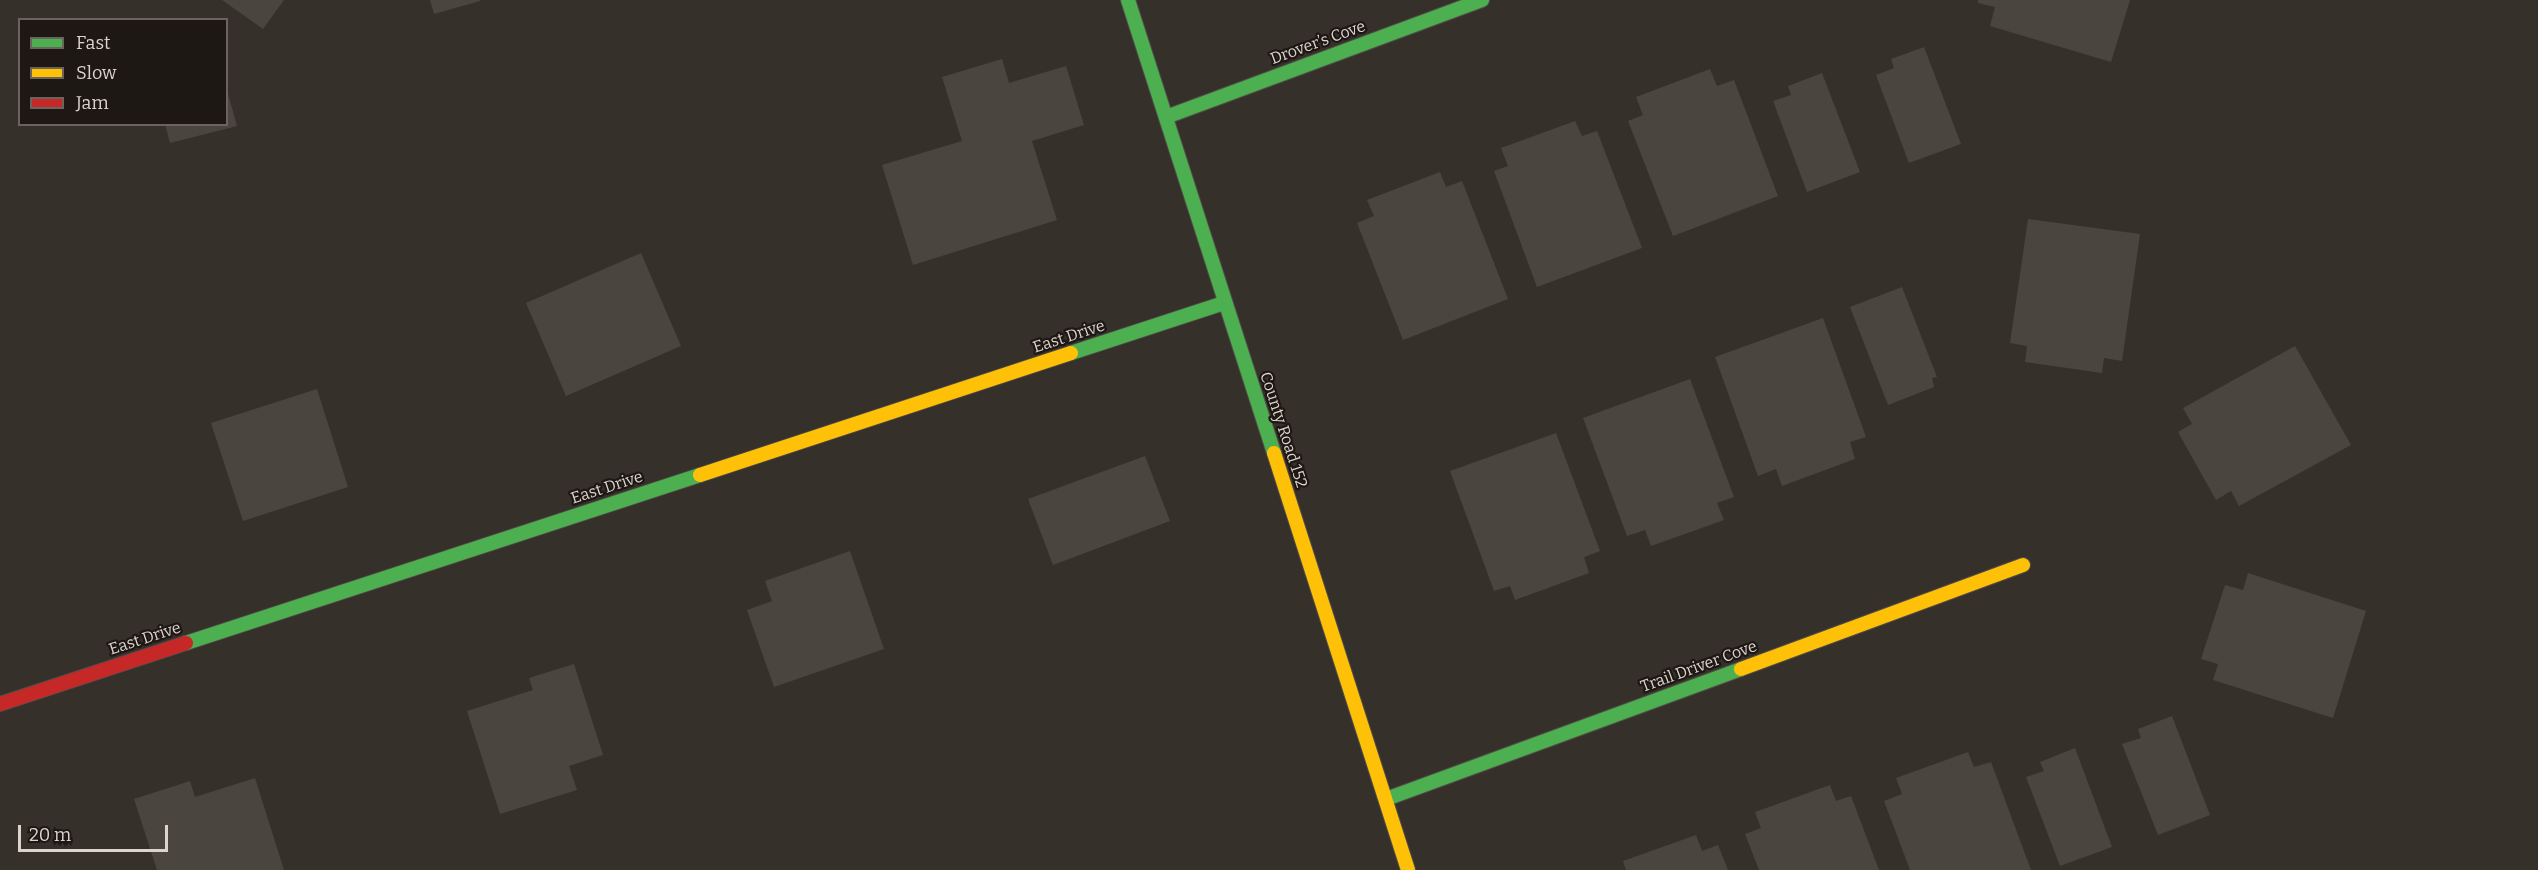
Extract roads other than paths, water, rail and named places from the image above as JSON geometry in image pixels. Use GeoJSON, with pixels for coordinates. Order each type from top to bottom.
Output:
{"type":"FeatureCollection","features":[{"type":"Feature","properties":{"kind":"street","name":"County Road 152"},"geometry":{"type":"LineString","coordinates":[[1128,0],[1408,870]]}},
{"type":"Feature","properties":{"kind":"street","name":"Drover’s Cove"},"geometry":{"type":"LineString","coordinates":[[1166,117],[1482,0]]}},
{"type":"Feature","properties":{"kind":"street","name":"East Drive"},"geometry":{"type":"LineString","coordinates":[[0,704],[1224,303]]}},
{"type":"Feature","properties":{"kind":"street","name":"Trail Driver Cove"},"geometry":{"type":"LineString","coordinates":[[1386,799],[2023,565]]}}]}
